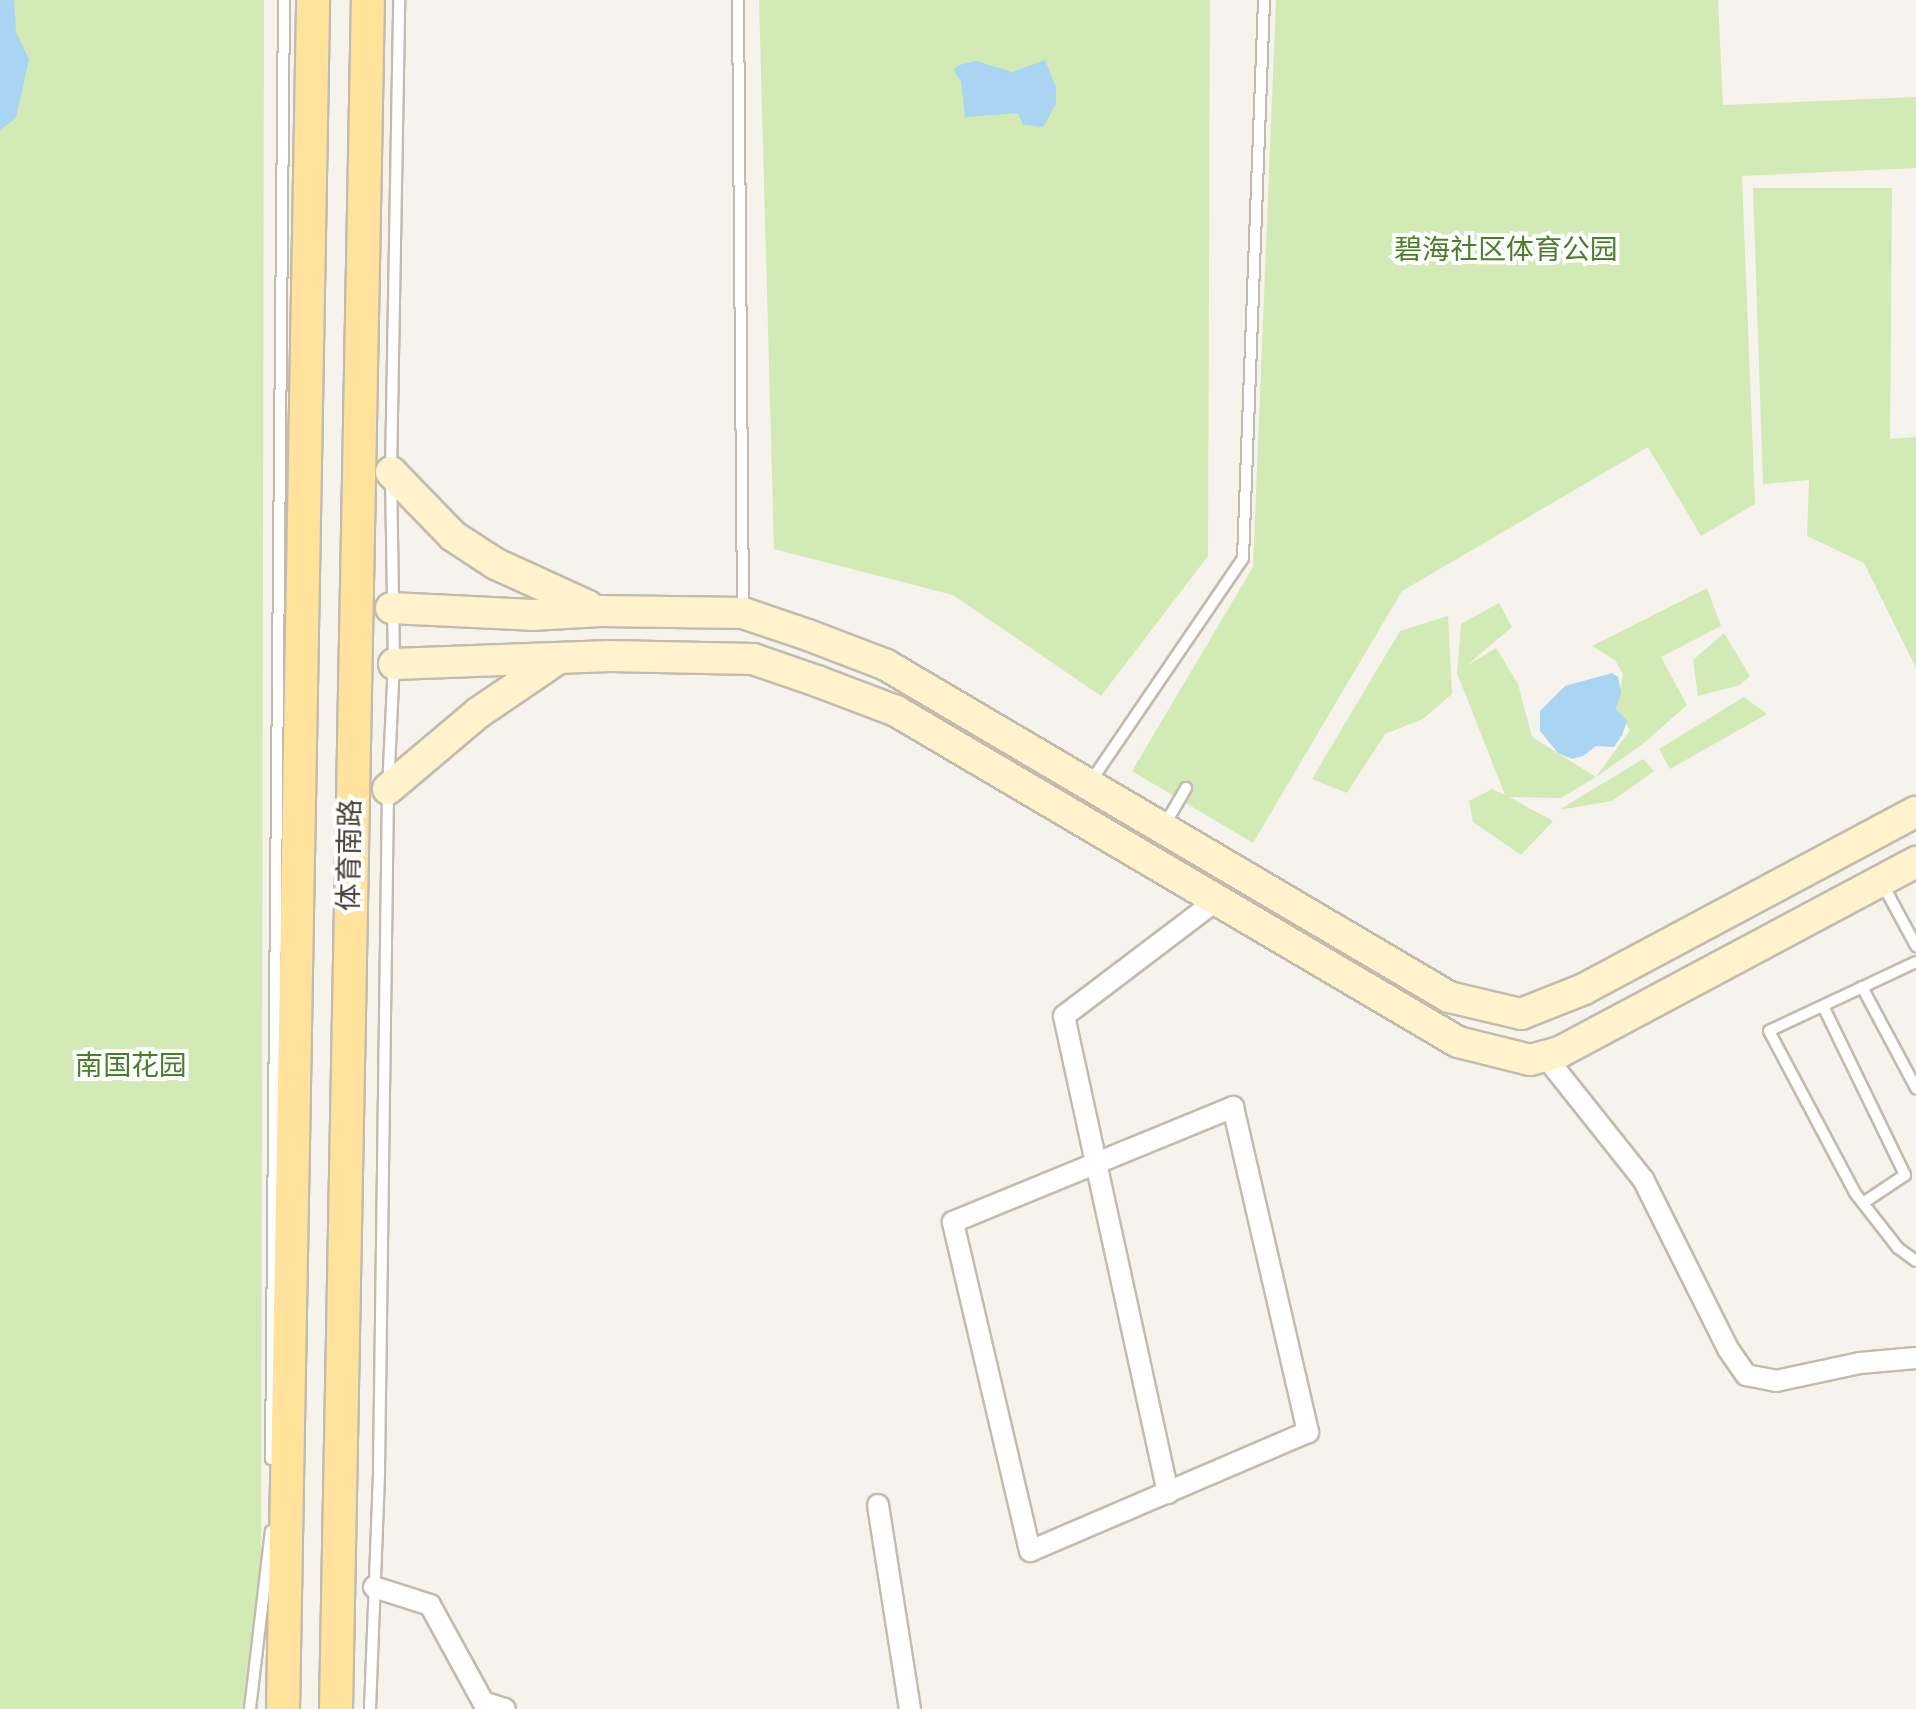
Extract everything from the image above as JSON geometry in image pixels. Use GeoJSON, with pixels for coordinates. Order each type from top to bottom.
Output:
{"type":"FeatureCollection","features":[{"type":"Feature","properties":{"kind":"main road","name":"体育南路"},"geometry":{"type":"LineString","coordinates":[[283,1709],[313,0]]}},
{"type":"Feature","properties":{"kind":"main road","name":"体育南路"},"geometry":{"type":"LineString","coordinates":[[336,1709],[368,0]]}},
{"type":"Feature","properties":{"kind":"street"},"geometry":{"type":"LineString","coordinates":[[390,472],[453,536],[496,564],[600,610]]}},
{"type":"Feature","properties":{"kind":"street"},"geometry":{"type":"LineString","coordinates":[[391,608],[532,616],[600,610],[743,613],[886,665],[1449,997],[1521,1014],[1551,1006],[1916,812]]}},
{"type":"Feature","properties":{"kind":"street"},"geometry":{"type":"LineString","coordinates":[[394,664],[753,659],[817,681],[896,711],[1458,1042],[1530,1060],[1545,1056],[1916,862]]}},
{"type":"Feature","properties":{"kind":"street"},"geometry":{"type":"LineString","coordinates":[[388,789],[478,712],[556,660]]}},
{"type":"Feature","properties":{"kind":"street"},"geometry":{"type":"LineString","coordinates":[[1862,840],[1881,882]]}},
{"type":"Feature","properties":{"kind":"street"},"geometry":{"type":"LineString","coordinates":[[1168,1493],[1064,1016],[1216,900]]}},
{"type":"Feature","properties":{"kind":"street"},"geometry":{"type":"LineString","coordinates":[[1545,1056],[1643,1179],[1728,1349],[1746,1375],[1776,1381],[1860,1363],[1916,1358]]}},
{"type":"Feature","properties":{"kind":"street"},"geometry":{"type":"LineString","coordinates":[[1233,1108],[1308,1432],[1168,1493],[1030,1551],[952,1222],[1233,1108]]}},
{"type":"Feature","properties":{"kind":"street"},"geometry":{"type":"LineString","coordinates":[[878,1505],[910,1709]]}},
{"type":"Feature","properties":{"kind":"street"},"geometry":{"type":"LineString","coordinates":[[374,1588],[430,1605],[483,1702],[505,1709]]}},
{"type":"Feature","properties":{"kind":"lane"},"geometry":{"type":"LineString","coordinates":[[271,1473],[284,0]]}},
{"type":"Feature","properties":{"kind":"lane"},"geometry":{"type":"LineString","coordinates":[[370,1709],[388,789],[394,664],[390,472],[399,0]]}},
{"type":"Feature","properties":{"kind":"lane"},"geometry":{"type":"LineString","coordinates":[[738,0],[743,613]]}},
{"type":"Feature","properties":{"kind":"lane"},"geometry":{"type":"LineString","coordinates":[[1089,784],[1243,558],[1264,0]]}},
{"type":"Feature","properties":{"kind":"lane"},"geometry":{"type":"LineString","coordinates":[[1163,828],[1186,788]]}},
{"type":"Feature","properties":{"kind":"lane"},"geometry":{"type":"LineString","coordinates":[[1881,882],[1916,946]]}},
{"type":"Feature","properties":{"kind":"lane"},"geometry":{"type":"LineString","coordinates":[[1916,962],[1769,1032],[1863,1203],[1898,1248],[1916,1261]]}},
{"type":"Feature","properties":{"kind":"lane"},"geometry":{"type":"LineString","coordinates":[[1862,987],[1916,1088]]}},
{"type":"Feature","properties":{"kind":"lane"},"geometry":{"type":"LineString","coordinates":[[1823,1006],[1906,1175]]}},
{"type":"Feature","properties":{"kind":"lane"},"geometry":{"type":"LineString","coordinates":[[1863,1203],[1916,1166]]}},
{"type":"Feature","properties":{"kind":"lane"},"geometry":{"type":"LineString","coordinates":[[250,1709],[271,1512]]}},
{"type":"Feature","properties":{"kind":"green space","name":"南国花园"},"geometry":{"type":"Polygon","coordinates":[[[0,0],[264,0],[261,1652],[253,1709],[0,1709],[0,0]]]}},
{"type":"Feature","properties":{"kind":"green space"},"geometry":{"type":"Polygon","coordinates":[[[759,0],[1210,0],[1208,556],[1101,696],[953,595],[774,549],[759,0]]]}},
{"type":"Feature","properties":{"kind":"green space","name":"碧海社区体育公园"},"geometry":{"type":"Polygon","coordinates":[[[1276,0],[1718,0],[1723,105],[1916,97],[1916,168],[1742,176],[1755,504],[1701,536],[1648,447],[1402,591],[1253,843],[1132,771],[1253,567],[1276,0]]]}},
{"type":"Feature","properties":{"kind":"green space"},"geometry":{"type":"Polygon","coordinates":[[[1753,188],[1892,188],[1890,439],[1916,437],[1916,668],[1864,563],[1807,536],[1809,480],[1763,484],[1753,188]]]}},
{"type":"Feature","properties":{"kind":"green space"},"geometry":{"type":"Polygon","coordinates":[[[1707,588],[1721,626],[1661,657],[1687,705],[1644,743],[1596,777],[1630,730],[1616,709],[1623,674],[1615,660],[1592,646],[1707,588]]]}},
{"type":"Feature","properties":{"kind":"green space"},"geometry":{"type":"Polygon","coordinates":[[[1499,603],[1512,627],[1466,666],[1496,648],[1518,684],[1532,737],[1596,777],[1561,798],[1509,797],[1553,821],[1521,855],[1473,822],[1469,801],[1492,789],[1505,795],[1457,673],[1461,624],[1499,603]]]}},
{"type":"Feature","properties":{"kind":"green space"},"geometry":{"type":"Polygon","coordinates":[[[1448,616],[1452,694],[1423,719],[1385,734],[1347,793],[1312,779],[1400,631],[1448,616]]]}},
{"type":"Feature","properties":{"kind":"green space"},"geometry":{"type":"Polygon","coordinates":[[[1724,633],[1750,676],[1740,685],[1698,696],[1693,660],[1724,633]]]}},
{"type":"Feature","properties":{"kind":"green space"},"geometry":{"type":"Polygon","coordinates":[[[1744,697],[1767,714],[1670,769],[1659,749],[1744,697]]]}},
{"type":"Feature","properties":{"kind":"green space"},"geometry":{"type":"Polygon","coordinates":[[[1643,759],[1654,771],[1612,801],[1559,810],[1643,759]]]}},
{"type":"Feature","properties":{"kind":"water"},"geometry":{"type":"Polygon","coordinates":[[[0,0],[14,0],[16,32],[29,59],[16,118],[0,130],[0,0]]]}},
{"type":"Feature","properties":{"kind":"water"},"geometry":{"type":"Polygon","coordinates":[[[1045,60],[1056,87],[1056,104],[1043,127],[1023,125],[1018,113],[965,117],[961,80],[953,70],[959,65],[976,61],[1012,72],[1045,60]]]}},
{"type":"Feature","properties":{"kind":"water"},"geometry":{"type":"Polygon","coordinates":[[[1612,673],[1618,677],[1621,692],[1616,709],[1627,721],[1614,747],[1596,746],[1572,759],[1558,753],[1540,731],[1540,711],[1565,686],[1612,673]]]}}]}
